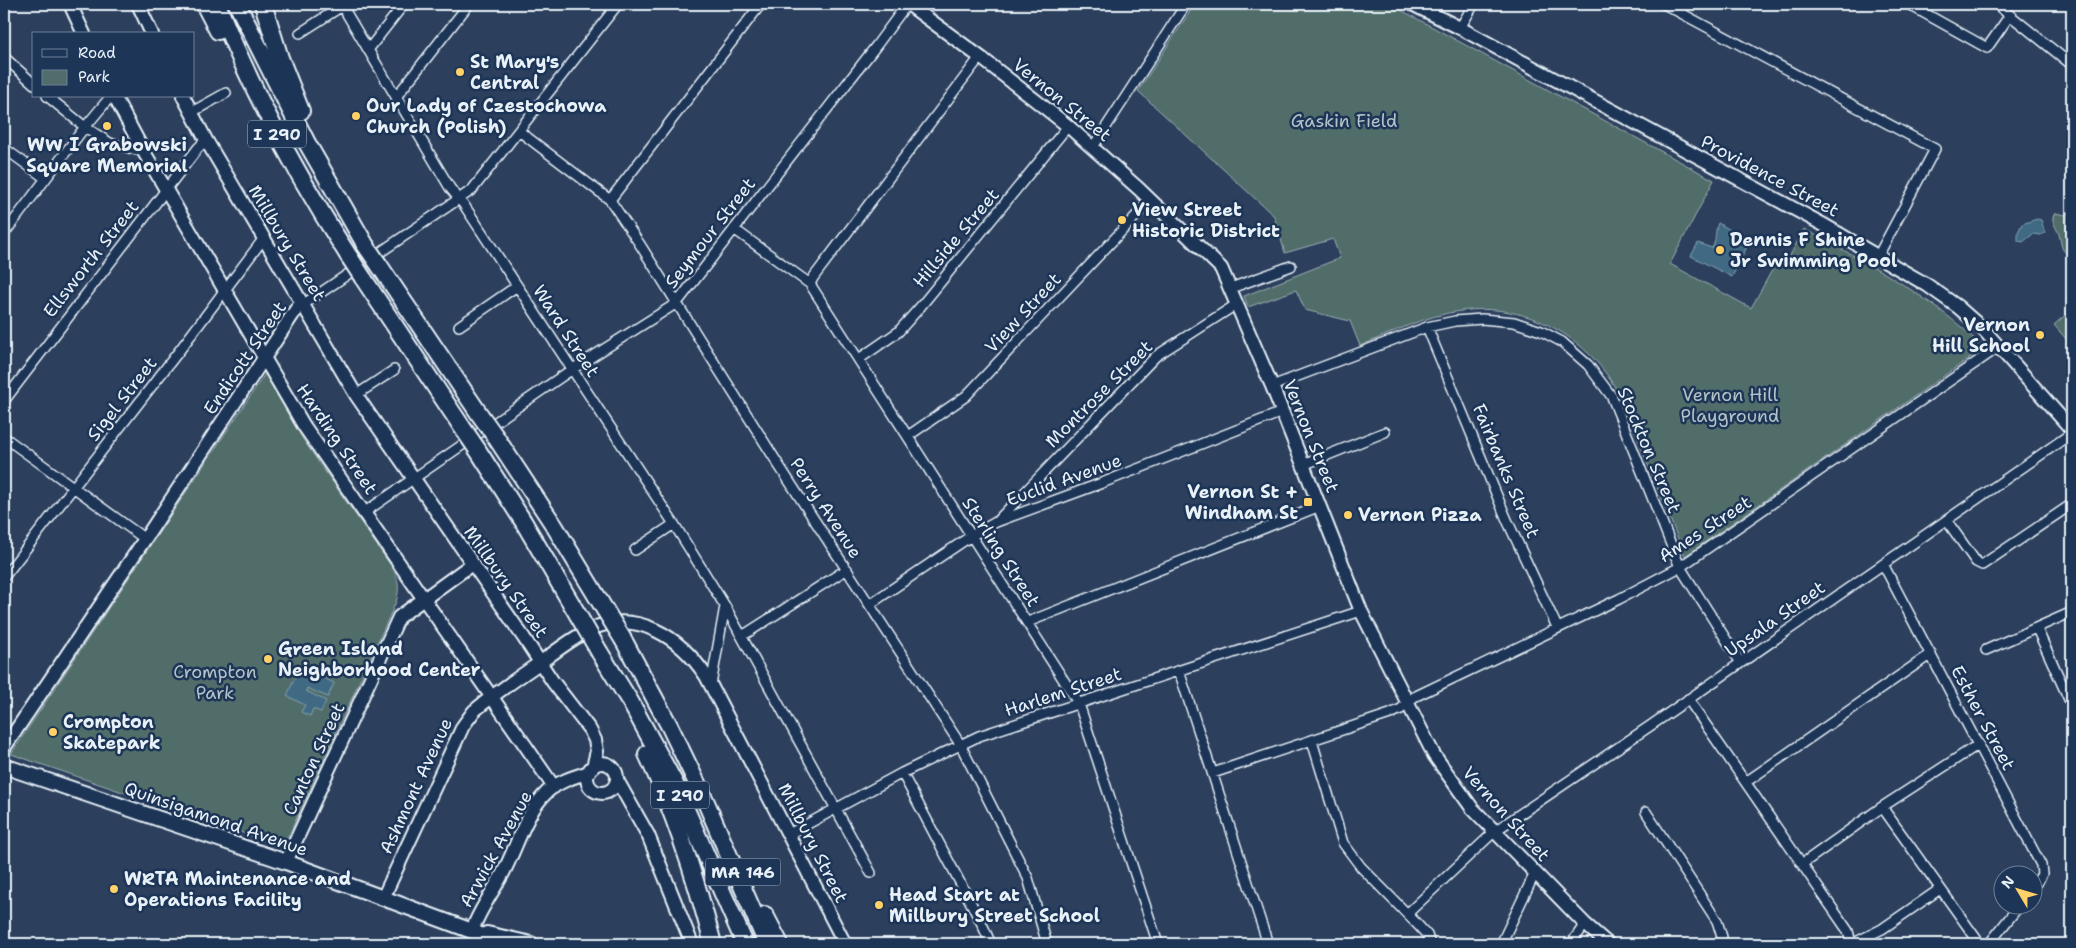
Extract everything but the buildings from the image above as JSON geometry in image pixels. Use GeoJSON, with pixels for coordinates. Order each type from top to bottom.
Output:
{"type":"FeatureCollection","features":[{"type":"Feature","properties":{"kind":"highway"},"geometry":{"type":"LineString","coordinates":[[204,4],[260,103]]}},
{"type":"Feature","properties":{"kind":"highway","name":"I 290"},"geometry":{"type":"LineString","coordinates":[[217,4],[260,103],[318,206],[363,278],[523,521],[631,703],[674,782],[745,944]]}},
{"type":"Feature","properties":{"kind":"highway","name":"I 290"},"geometry":{"type":"LineString","coordinates":[[238,4],[307,143],[366,246],[555,527],[624,641],[666,719],[705,800],[767,944]]}},
{"type":"Feature","properties":{"kind":"highway"},"geometry":{"type":"LineString","coordinates":[[263,4],[298,104],[366,246]]}},
{"type":"Feature","properties":{"kind":"highway","name":"MA 146"},"geometry":{"type":"LineString","coordinates":[[600,652],[668,798],[694,873],[713,944]]}},
{"type":"Feature","properties":{"kind":"highway","name":"MA 146"},"geometry":{"type":"LineString","coordinates":[[705,800],[780,944]]}},
{"type":"Feature","properties":{"kind":"main road"},"geometry":{"type":"LineString","coordinates":[[70,4],[83,32]]}},
{"type":"Feature","properties":{"kind":"main road"},"geometry":{"type":"LineString","coordinates":[[138,4],[151,32]]}},
{"type":"Feature","properties":{"kind":"main road","name":"Vernon Street"},"geometry":{"type":"LineString","coordinates":[[907,4],[980,57],[1093,147],[1208,253],[1221,268],[1272,386],[1360,611],[1434,755],[1472,808],[1585,924],[1608,944]]}},
{"type":"Feature","properties":{"kind":"main road","name":"Providence Street"},"geometry":{"type":"LineString","coordinates":[[1412,4],[1460,28],[1906,271],[1958,307],[2000,346],[2072,431]]}},
{"type":"Feature","properties":{"kind":"main road","name":"Harding Street"},"geometry":{"type":"LineString","coordinates":[[113,98],[304,426],[554,786]]}},
{"type":"Feature","properties":{"kind":"main road","name":"Millbury Street"},"geometry":{"type":"LineString","coordinates":[[184,98],[206,140],[356,395],[540,662],[590,630],[611,624],[634,624],[658,631],[680,645],[694,659],[711,685],[845,944]]}},
{"type":"Feature","properties":{"kind":"main road","name":"Endicott Street"},"geometry":{"type":"LineString","coordinates":[[4,748],[297,308],[304,304]]}},
{"type":"Feature","properties":{"kind":"main road","name":"Canton Street"},"geometry":{"type":"LineString","coordinates":[[286,862],[399,617],[472,564]]}},
{"type":"Feature","properties":{"kind":"main road"},"geometry":{"type":"LineString","coordinates":[[540,662],[595,740],[597,751],[588,781],[592,788],[598,792],[606,792],[612,788],[616,780]]}},
{"type":"Feature","properties":{"kind":"main road","name":"Ashmont Avenue"},"geometry":{"type":"LineString","coordinates":[[383,898],[463,726],[474,711],[540,662]]}},
{"type":"Feature","properties":{"kind":"main road"},"geometry":{"type":"LineString","coordinates":[[591,769],[600,764],[608,765],[615,771],[616,780],[651,841],[692,944]]}},
{"type":"Feature","properties":{"kind":"main road","name":"Quinsigamond Avenue"},"geometry":{"type":"LineString","coordinates":[[4,766],[286,862],[472,931],[498,944]]}},
{"type":"Feature","properties":{"kind":"main road","name":"Arwick Avenue"},"geometry":{"type":"LineString","coordinates":[[472,931],[509,861],[532,812],[543,796],[564,780],[591,769]]}},
{"type":"Feature","properties":{"kind":"main road","name":"Arwick Avenue"},"geometry":{"type":"LineString","coordinates":[[554,786],[592,788]]}},
{"type":"Feature","properties":{"kind":"main road"},"geometry":{"type":"LineString","coordinates":[[606,792],[635,813]]}},
{"type":"Feature","properties":{"kind":"main road","name":"Quinsigamond Avenue"},"geometry":{"type":"LineString","coordinates":[[472,931],[531,944]]}},
{"type":"Feature","properties":{"kind":"street"},"geometry":{"type":"LineString","coordinates":[[368,50],[404,4]]}},
{"type":"Feature","properties":{"kind":"street"},"geometry":{"type":"LineString","coordinates":[[396,97],[469,4]]}},
{"type":"Feature","properties":{"kind":"street","name":"Endicott Street"},"geometry":{"type":"LineString","coordinates":[[304,304],[460,199],[478,183],[618,4]]}},
{"type":"Feature","properties":{"kind":"street"},"geometry":{"type":"LineString","coordinates":[[610,200],[760,4]]}},
{"type":"Feature","properties":{"kind":"street","name":"Seymour Street"},"geometry":{"type":"LineString","coordinates":[[364,512],[571,370],[677,302],[907,4]]}},
{"type":"Feature","properties":{"kind":"street"},"geometry":{"type":"LineString","coordinates":[[1093,147],[1186,4]]}},
{"type":"Feature","properties":{"kind":"street"},"geometry":{"type":"LineString","coordinates":[[1460,28],[1474,4]]}},
{"type":"Feature","properties":{"kind":"street"},"geometry":{"type":"LineString","coordinates":[[1664,4],[1934,148],[1878,256]]}},
{"type":"Feature","properties":{"kind":"street"},"geometry":{"type":"LineString","coordinates":[[1908,4],[1987,48],[2010,15]]}},
{"type":"Feature","properties":{"kind":"street"},"geometry":{"type":"LineString","coordinates":[[1996,4],[2072,65]]}},
{"type":"Feature","properties":{"kind":"street"},"geometry":{"type":"LineString","coordinates":[[300,33],[342,5]]}},
{"type":"Feature","properties":{"kind":"street","name":"Ward Street"},"geometry":{"type":"LineString","coordinates":[[342,5],[450,188],[460,199],[674,524],[725,606],[871,873]]}},
{"type":"Feature","properties":{"kind":"street"},"geometry":{"type":"LineString","coordinates":[[4,57],[32,82]]}},
{"type":"Feature","properties":{"kind":"street"},"geometry":{"type":"LineString","coordinates":[[810,284],[980,57]]}},
{"type":"Feature","properties":{"kind":"street"},"geometry":{"type":"LineString","coordinates":[[192,112],[226,93]]}},
{"type":"Feature","properties":{"kind":"street"},"geometry":{"type":"LineString","coordinates":[[49,98],[85,127],[110,143],[144,152]]}},
{"type":"Feature","properties":{"kind":"street"},"geometry":{"type":"LineString","coordinates":[[5,230],[85,127],[110,98]]}},
{"type":"Feature","properties":{"kind":"street","name":"Hillside Street"},"geometry":{"type":"LineString","coordinates":[[859,359],[898,332],[1068,126]]}},
{"type":"Feature","properties":{"kind":"street","name":"Perry Avenue"},"geometry":{"type":"LineString","coordinates":[[519,131],[610,200],[677,302],[778,464],[960,744],[1028,878],[1047,944]]}},
{"type":"Feature","properties":{"kind":"street","name":"Ellsworth Street"},"geometry":{"type":"LineString","coordinates":[[4,401],[166,189],[206,140]]}},
{"type":"Feature","properties":{"kind":"street"},"geometry":{"type":"LineString","coordinates":[[4,148],[45,178]]}},
{"type":"Feature","properties":{"kind":"street","name":"View Street"},"geometry":{"type":"LineString","coordinates":[[908,436],[966,396],[1151,200]]}},
{"type":"Feature","properties":{"kind":"street","name":"Sterling Street"},"geometry":{"type":"LineString","coordinates":[[734,229],[810,284],[1079,704],[1158,944]]}},
{"type":"Feature","properties":{"kind":"street","name":"Sigel Street"},"geometry":{"type":"LineString","coordinates":[[4,577],[264,238]]}},
{"type":"Feature","properties":{"kind":"street"},"geometry":{"type":"LineString","coordinates":[[1231,288],[1291,266]]}},
{"type":"Feature","properties":{"kind":"street"},"geometry":{"type":"LineString","coordinates":[[459,326],[517,286]]}},
{"type":"Feature","properties":{"kind":"street","name":"Montrose Street"},"geometry":{"type":"LineString","coordinates":[[996,522],[1156,356],[1237,304]]}},
{"type":"Feature","properties":{"kind":"street","name":"Stockton Street"},"geometry":{"type":"LineString","coordinates":[[1272,386],[1427,327],[1482,319],[1514,322],[1548,334],[1562,342],[1579,355],[1596,374],[1612,397],[1680,567],[1741,663]]}},
{"type":"Feature","properties":{"kind":"street","name":"Fairbanks Street"},"geometry":{"type":"LineString","coordinates":[[1427,327],[1507,520],[1557,627]]}},
{"type":"Feature","properties":{"kind":"street","name":"Ames Street"},"geometry":{"type":"LineString","coordinates":[[1213,773],[1390,714],[1401,709],[1414,698],[1680,567],[2000,346]]}},
{"type":"Feature","properties":{"kind":"street"},"geometry":{"type":"LineString","coordinates":[[356,395],[394,370]]}},
{"type":"Feature","properties":{"kind":"street","name":"Euclid Avenue"},"geometry":{"type":"LineString","coordinates":[[870,604],[971,536],[996,522],[1102,484],[1282,412]]}},
{"type":"Feature","properties":{"kind":"street","name":"Upsala Street"},"geometry":{"type":"LineString","coordinates":[[1408,914],[1495,831],[1947,521],[2072,431]]}},
{"type":"Feature","properties":{"kind":"street"},"geometry":{"type":"LineString","coordinates":[[1303,465],[1385,432]]}},
{"type":"Feature","properties":{"kind":"street"},"geometry":{"type":"LineString","coordinates":[[4,437],[145,538]]}},
{"type":"Feature","properties":{"kind":"street"},"geometry":{"type":"LineString","coordinates":[[1947,521],[1976,562],[1982,565],[2072,504]]}},
{"type":"Feature","properties":{"kind":"street"},"geometry":{"type":"LineString","coordinates":[[1028,622],[1320,506]]}},
{"type":"Feature","properties":{"kind":"street"},"geometry":{"type":"LineString","coordinates":[[634,550],[674,524]]}},
{"type":"Feature","properties":{"kind":"street","name":"Esther Street"},"geometry":{"type":"LineString","coordinates":[[1883,564],[2041,866]]}},
{"type":"Feature","properties":{"kind":"street"},"geometry":{"type":"LineString","coordinates":[[741,635],[847,569]]}},
{"type":"Feature","properties":{"kind":"street"},"geometry":{"type":"LineString","coordinates":[[711,685],[725,606]]}},
{"type":"Feature","properties":{"kind":"street","name":"Harlem Street"},"geometry":{"type":"LineString","coordinates":[[789,834],[960,744],[1360,611]]}},
{"type":"Feature","properties":{"kind":"street"},"geometry":{"type":"LineString","coordinates":[[1986,650],[2072,612]]}},
{"type":"Feature","properties":{"kind":"street"},"geometry":{"type":"LineString","coordinates":[[2036,629],[2072,706]]}},
{"type":"Feature","properties":{"kind":"street"},"geometry":{"type":"LineString","coordinates":[[1746,782],[1931,654]]}},
{"type":"Feature","properties":{"kind":"street"},"geometry":{"type":"LineString","coordinates":[[1179,671],[1268,944]]}},
{"type":"Feature","properties":{"kind":"street"},"geometry":{"type":"LineString","coordinates":[[1688,699],[1848,931],[1851,944],[1882,929],[1940,889]]}},
{"type":"Feature","properties":{"kind":"street"},"geometry":{"type":"LineString","coordinates":[[1312,740],[1343,843],[1361,868],[1427,935],[1430,944]]}},
{"type":"Feature","properties":{"kind":"street"},"geometry":{"type":"LineString","coordinates":[[1802,864],[1882,807],[1978,744]]}},
{"type":"Feature","properties":{"kind":"street"},"geometry":{"type":"LineString","coordinates":[[902,773],[988,943]]}},
{"type":"Feature","properties":{"kind":"street"},"geometry":{"type":"LineString","coordinates":[[1882,807],[1980,944]]}},
{"type":"Feature","properties":{"kind":"street"},"geometry":{"type":"LineString","coordinates":[[1646,812],[1717,921],[1722,937],[1721,944]]}},
{"type":"Feature","properties":{"kind":"street"},"geometry":{"type":"LineString","coordinates":[[1501,944],[1535,873]]}},
{"type":"Feature","properties":{"kind":"street"},"geometry":{"type":"LineString","coordinates":[[1989,944],[2011,916]]}},
{"type":"Feature","properties":{"kind":"street"},"geometry":{"type":"LineString","coordinates":[[1571,944],[1585,924]]}},
{"type":"Feature","properties":{"kind":"green space","name":"Vernon Hill Playground"},"geometry":{"type":"Polygon","coordinates":[[[1195,4],[1390,4],[1714,180],[1670,264],[1751,308],[1776,263],[1784,267],[1804,229],[1921,296],[1964,329],[1984,348],[1685,556],[1627,410],[1618,392],[1600,366],[1584,349],[1567,336],[1527,316],[1506,311],[1483,309],[1435,316],[1360,346],[1350,321],[1305,310],[1296,290],[1248,307],[1244,296],[1340,258],[1333,239],[1285,253],[1274,216],[1138,91],[1195,4]]]}},
{"type":"Feature","properties":{"kind":"green space"},"geometry":{"type":"Polygon","coordinates":[[[2072,209],[2072,252],[2067,254],[2062,247],[2053,218],[2055,213],[2066,215],[2072,209]]]}},
{"type":"Feature","properties":{"kind":"green space"},"geometry":{"type":"Polygon","coordinates":[[[2072,309],[2072,335],[2067,340],[2054,325],[2072,309]]]}},
{"type":"Feature","properties":{"kind":"green space","name":"Crompton Park"},"geometry":{"type":"Polygon","coordinates":[[[265,374],[304,441],[392,567],[398,588],[396,602],[289,835],[280,842],[272,843],[11,754],[265,374]]]}},
{"type":"Feature","properties":{"kind":"water"},"geometry":{"type":"Polygon","coordinates":[[[2037,219],[2041,220],[2045,233],[2040,235],[2033,234],[2023,242],[2018,241],[2018,232],[2022,224],[2037,219]]]}},
{"type":"Feature","properties":{"kind":"water","name":"Dennis F Shine Jr Swimming Pool"},"geometry":{"type":"Polygon","coordinates":[[[1718,223],[1743,237],[1748,245],[1732,277],[1691,256],[1698,243],[1712,248],[1718,223]]]}},
{"type":"Feature","properties":{"kind":"water"},"geometry":{"type":"Polygon","coordinates":[[[308,670],[334,683],[328,697],[307,688],[306,691],[326,701],[321,712],[313,709],[310,716],[301,712],[305,705],[287,696],[297,676],[308,670]]]}},
{"type":"Feature","properties":{"kind":"place","name":"St Mary's Central"},"geometry":{"type":"Point","coordinates":[460,72]}},
{"type":"Feature","properties":{"kind":"place","name":"Our Lady of Czestochowa Church (Polish)"},"geometry":{"type":"Point","coordinates":[356,116]}},
{"type":"Feature","properties":{"kind":"place","name":"WW I Grabowski Square Memorial"},"geometry":{"type":"Point","coordinates":[107,126]}},
{"type":"Feature","properties":{"kind":"place","name":"View Street Historic District"},"geometry":{"type":"Point","coordinates":[1122,220]}},
{"type":"Feature","properties":{"kind":"place","name":"Dennis F Shine Jr Swimming Pool"},"geometry":{"type":"Point","coordinates":[1720,250]}},
{"type":"Feature","properties":{"kind":"place","name":"Vernon Hill School"},"geometry":{"type":"Point","coordinates":[2040,335]}},
{"type":"Feature","properties":{"kind":"place","name":"Vernon St + Windham St"},"geometry":{"type":"Point","coordinates":[1308,502]}},
{"type":"Feature","properties":{"kind":"place","name":"Vernon Pizza"},"geometry":{"type":"Point","coordinates":[1348,515]}},
{"type":"Feature","properties":{"kind":"place","name":"Green Island Neighborhood Center"},"geometry":{"type":"Point","coordinates":[268,659]}},
{"type":"Feature","properties":{"kind":"place","name":"Crompton Skatepark"},"geometry":{"type":"Point","coordinates":[53,732]}},
{"type":"Feature","properties":{"kind":"place","name":"WRTA Maintenance and Operations Facility"},"geometry":{"type":"Point","coordinates":[114,889]}},
{"type":"Feature","properties":{"kind":"place","name":"Head Start at Millbury Street School"},"geometry":{"type":"Point","coordinates":[879,905]}},
{"type":"Feature","properties":{"kind":"park label","name":"Gaskin Field"},"geometry":{"type":"Point","coordinates":[1344,121]}}]}
